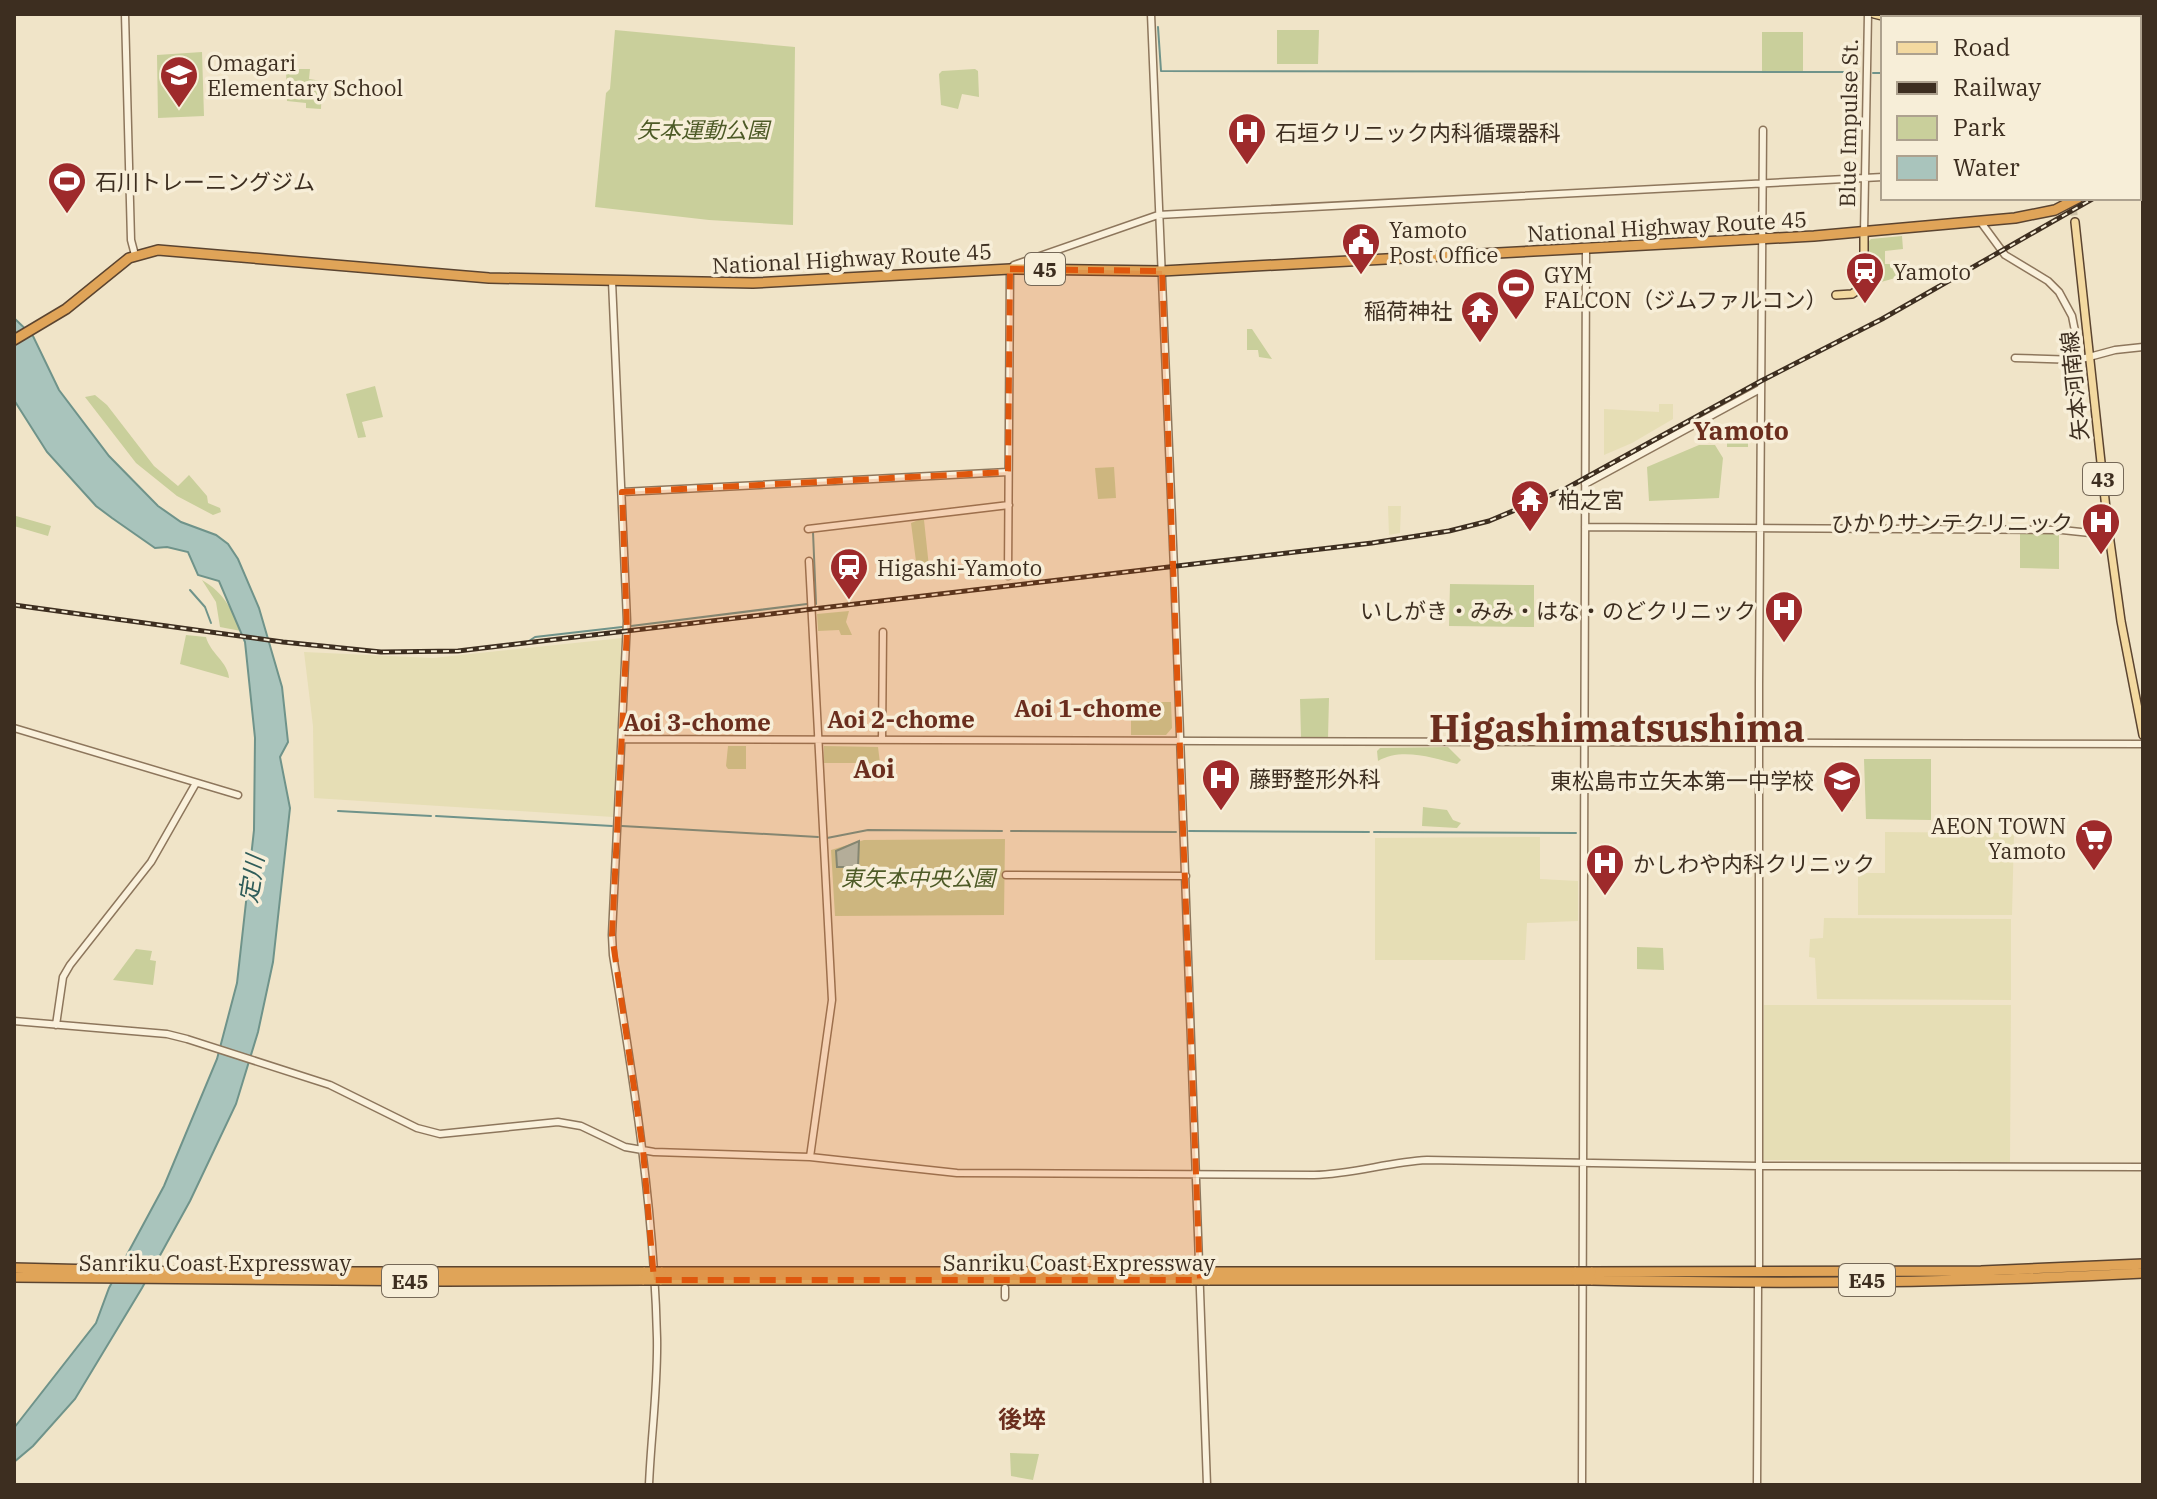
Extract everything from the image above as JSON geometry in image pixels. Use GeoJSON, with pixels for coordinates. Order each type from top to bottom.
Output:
{"type":"FeatureCollection","features":[{"type":"Feature","properties":{"kind":"highway","name":"National Highway Route 45"},"geometry":{"type":"LineString","coordinates":[[135,255],[172,251],[421,274],[753,283],[1010,269],[1162,271],[1864,233],[2044,213],[2073,200]]}},
{"type":"Feature","properties":{"kind":"highway"},"geometry":{"type":"LineString","coordinates":[[14,340],[66,309],[135,255]]}},
{"type":"Feature","properties":{"kind":"highway","name":"Sanriku Coast Expressway"},"geometry":{"type":"LineString","coordinates":[[14,1277],[1591,1276],[1981,1271],[2143,1264]]}},
{"type":"Feature","properties":{"kind":"highway","name":"Sanriku Coast Expressway"},"geometry":{"type":"LineString","coordinates":[[14,1268],[86,1275]]}},
{"type":"Feature","properties":{"kind":"highway","name":"Sanriku Coast Expressway"},"geometry":{"type":"LineString","coordinates":[[1591,1276],[1705,1282],[1965,1280],[2143,1273]]}},
{"type":"Feature","properties":{"kind":"main road","name":"矢本河南線"},"geometry":{"type":"LineString","coordinates":[[2075,222],[2109,535],[2121,621],[2143,735]]}},
{"type":"Feature","properties":{"kind":"main road"},"geometry":{"type":"LineString","coordinates":[[1836,295],[1855,293],[1864,286],[1864,233]]}},
{"type":"Feature","properties":{"kind":"street"},"geometry":{"type":"LineString","coordinates":[[125,14],[131,240],[135,255]]}},
{"type":"Feature","properties":{"kind":"street"},"geometry":{"type":"LineString","coordinates":[[1151,14],[1207,1485]]}},
{"type":"Feature","properties":{"kind":"street","name":"Blue Impulse St."},"geometry":{"type":"LineString","coordinates":[[1864,233],[1868,14]]}},
{"type":"Feature","properties":{"kind":"street"},"geometry":{"type":"LineString","coordinates":[[1759,1266],[1763,130]]}},
{"type":"Feature","properties":{"kind":"street"},"geometry":{"type":"LineString","coordinates":[[1008,576],[1010,269],[1158,215],[1881,177]]}},
{"type":"Feature","properties":{"kind":"street"},"geometry":{"type":"LineString","coordinates":[[1980,221],[2005,255],[2048,281],[2059,292],[2072,316],[2078,346]]}},
{"type":"Feature","properties":{"kind":"street"},"geometry":{"type":"LineString","coordinates":[[1582,1485],[1586,249]]}},
{"type":"Feature","properties":{"kind":"street"},"geometry":{"type":"LineString","coordinates":[[612,281],[627,621],[612,914],[613,955],[643,1150],[657,1341],[649,1485]]}},
{"type":"Feature","properties":{"kind":"street"},"geometry":{"type":"LineString","coordinates":[[2015,358],[2078,360],[2143,347]]}},
{"type":"Feature","properties":{"kind":"street"},"geometry":{"type":"LineString","coordinates":[[1585,484],[1760,389]]}},
{"type":"Feature","properties":{"kind":"street"},"geometry":{"type":"LineString","coordinates":[[622,492],[1008,472]]}},
{"type":"Feature","properties":{"kind":"street"},"geometry":{"type":"LineString","coordinates":[[808,529],[1009,505]]}},
{"type":"Feature","properties":{"kind":"street"},"geometry":{"type":"LineString","coordinates":[[1585,527],[2062,530],[2109,535]]}},
{"type":"Feature","properties":{"kind":"street"},"geometry":{"type":"LineString","coordinates":[[809,561],[832,1000],[810,1157]]}},
{"type":"Feature","properties":{"kind":"street"},"geometry":{"type":"LineString","coordinates":[[882,740],[883,632]]}},
{"type":"Feature","properties":{"kind":"street"},"geometry":{"type":"LineString","coordinates":[[14,728],[238,795]]}},
{"type":"Feature","properties":{"kind":"street"},"geometry":{"type":"LineString","coordinates":[[623,739],[2143,744]]}},
{"type":"Feature","properties":{"kind":"street"},"geometry":{"type":"LineString","coordinates":[[56,1025],[63,977],[151,862],[196,783]]}},
{"type":"Feature","properties":{"kind":"street"},"geometry":{"type":"LineString","coordinates":[[1006,875],[1186,876]]}},
{"type":"Feature","properties":{"kind":"street"},"geometry":{"type":"LineString","coordinates":[[14,1021],[167,1034],[330,1085],[431,1133],[454,1134],[558,1122],[581,1126],[619,1144],[643,1150],[810,1157],[957,1173],[1332,1175],[1427,1160],[1759,1166],[2143,1167]]}},
{"type":"Feature","properties":{"kind":"street"},"geometry":{"type":"LineString","coordinates":[[1757,1485],[1758,1286]]}},
{"type":"Feature","properties":{"kind":"street"},"geometry":{"type":"LineString","coordinates":[[1005,1288],[1005,1297]]}},
{"type":"Feature","properties":{"kind":"highlighted area"},"geometry":{"type":"Polygon","coordinates":[[[1010,269],[1162,271],[1200,1280],[654,1280],[643,1150],[612,935],[627,630],[622,492],[1008,472],[1010,269]]]}},
{"type":"Feature","properties":{"kind":"shaded area"},"geometry":{"type":"Polygon","coordinates":[[[1659,404],[1673,404],[1673,419],[1604,455],[1604,409],[1659,412],[1659,404]]]}},
{"type":"Feature","properties":{"kind":"shaded area"},"geometry":{"type":"Polygon","coordinates":[[[1388,506],[1401,506],[1400,533],[1389,535],[1388,506]]]}},
{"type":"Feature","properties":{"kind":"shaded area"},"geometry":{"type":"Polygon","coordinates":[[[622,638],[613,817],[314,798],[313,726],[304,652],[433,658],[622,638]]]}},
{"type":"Feature","properties":{"kind":"shaded area"},"geometry":{"type":"Polygon","coordinates":[[[1885,832],[2014,833],[2012,915],[1858,915],[1858,873],[1885,873],[1885,832]]]}},
{"type":"Feature","properties":{"kind":"shaded area"},"geometry":{"type":"Polygon","coordinates":[[[1540,837],[1540,879],[1578,881],[1578,921],[1527,923],[1525,960],[1375,960],[1375,838],[1540,837]]]}},
{"type":"Feature","properties":{"kind":"shaded area"},"geometry":{"type":"Polygon","coordinates":[[[1824,918],[2011,919],[2011,1000],[1817,999],[1815,958],[1809,957],[1810,939],[1823,938],[1824,918]]]}},
{"type":"Feature","properties":{"kind":"shaded area"},"geometry":{"type":"Polygon","coordinates":[[[1764,1005],[2011,1005],[2010,1162],[1763,1160],[1764,1005]]]}},
{"type":"Feature","properties":{"kind":"green space","name":"矢本運動公園"},"geometry":{"type":"Polygon","coordinates":[[[615,30],[795,47],[793,225],[709,220],[595,207],[615,30]]]}},
{"type":"Feature","properties":{"kind":"green space"},"geometry":{"type":"Polygon","coordinates":[[[1277,30],[1319,30],[1318,64],[1277,64],[1277,30]]]}},
{"type":"Feature","properties":{"kind":"green space"},"geometry":{"type":"Polygon","coordinates":[[[1762,32],[1803,32],[1803,71],[1762,71],[1762,32]]]}},
{"type":"Feature","properties":{"kind":"green space"},"geometry":{"type":"Polygon","coordinates":[[[202,52],[204,116],[158,118],[157,55],[202,52]]]}},
{"type":"Feature","properties":{"kind":"green space"},"geometry":{"type":"Polygon","coordinates":[[[286,69],[310,69],[309,79],[322,81],[321,109],[306,108],[306,103],[287,101],[286,69]]]}},
{"type":"Feature","properties":{"kind":"green space"},"geometry":{"type":"Polygon","coordinates":[[[942,71],[978,71],[979,97],[962,94],[958,109],[941,105],[939,74],[942,71]]]}},
{"type":"Feature","properties":{"kind":"green space"},"geometry":{"type":"Polygon","coordinates":[[[1902,236],[1903,249],[1885,251],[1885,264],[1898,264],[1899,277],[1881,282],[1870,275],[1868,242],[1871,239],[1902,236]]]}},
{"type":"Feature","properties":{"kind":"green space"},"geometry":{"type":"Polygon","coordinates":[[[1247,329],[1252,329],[1272,359],[1259,357],[1258,350],[1247,350],[1247,329]]]}},
{"type":"Feature","properties":{"kind":"green space"},"geometry":{"type":"Polygon","coordinates":[[[375,386],[383,417],[362,422],[366,437],[358,438],[346,394],[375,386]]]}},
{"type":"Feature","properties":{"kind":"green space"},"geometry":{"type":"Polygon","coordinates":[[[95,395],[107,405],[154,466],[178,486],[189,475],[207,496],[208,503],[220,508],[221,512],[213,515],[177,496],[136,463],[85,397],[95,395]]]}},
{"type":"Feature","properties":{"kind":"green space"},"geometry":{"type":"Polygon","coordinates":[[[1727,427],[1748,428],[1748,447],[1727,447],[1727,427]]]}},
{"type":"Feature","properties":{"kind":"green space"},"geometry":{"type":"Polygon","coordinates":[[[1699,445],[1715,445],[1723,458],[1719,498],[1649,501],[1647,467],[1699,445]]]}},
{"type":"Feature","properties":{"kind":"green space"},"geometry":{"type":"Polygon","coordinates":[[[1114,467],[1116,498],[1098,499],[1095,468],[1114,467]]]}},
{"type":"Feature","properties":{"kind":"green space"},"geometry":{"type":"Polygon","coordinates":[[[16,516],[51,526],[48,536],[14,526],[16,516]]]}},
{"type":"Feature","properties":{"kind":"green space"},"geometry":{"type":"Polygon","coordinates":[[[924,520],[929,567],[917,569],[911,523],[924,520]]]}},
{"type":"Feature","properties":{"kind":"green space"},"geometry":{"type":"Polygon","coordinates":[[[2020,533],[2059,533],[2059,569],[2020,568],[2020,533]]]}},
{"type":"Feature","properties":{"kind":"green space"},"geometry":{"type":"Polygon","coordinates":[[[202,580],[226,602],[241,631],[220,627],[216,602],[202,580]]]}},
{"type":"Feature","properties":{"kind":"green space"},"geometry":{"type":"Polygon","coordinates":[[[1450,584],[1534,585],[1534,627],[1449,626],[1450,584]]]}},
{"type":"Feature","properties":{"kind":"green space"},"geometry":{"type":"Polygon","coordinates":[[[849,611],[846,622],[852,635],[841,635],[839,630],[818,631],[817,614],[849,611]]]}},
{"type":"Feature","properties":{"kind":"green space"},"geometry":{"type":"Polygon","coordinates":[[[186,635],[206,637],[226,667],[229,678],[180,664],[186,635]]]}},
{"type":"Feature","properties":{"kind":"green space"},"geometry":{"type":"Polygon","coordinates":[[[1329,698],[1328,738],[1301,737],[1300,699],[1329,698]]]}},
{"type":"Feature","properties":{"kind":"green space"},"geometry":{"type":"Polygon","coordinates":[[[1131,702],[1171,702],[1172,728],[1166,735],[1131,735],[1131,702]]]}},
{"type":"Feature","properties":{"kind":"green space"},"geometry":{"type":"Polygon","coordinates":[[[728,746],[746,746],[746,769],[728,769],[728,746]]]}},
{"type":"Feature","properties":{"kind":"green space"},"geometry":{"type":"Polygon","coordinates":[[[824,746],[878,747],[880,763],[824,763],[824,746]]]}},
{"type":"Feature","properties":{"kind":"green space"},"geometry":{"type":"Polygon","coordinates":[[[1448,747],[1461,760],[1457,764],[1407,754],[1378,761],[1377,751],[1380,748],[1448,747]]]}},
{"type":"Feature","properties":{"kind":"green space"},"geometry":{"type":"Polygon","coordinates":[[[1864,759],[1931,759],[1931,820],[1866,819],[1864,759]]]}},
{"type":"Feature","properties":{"kind":"green space"},"geometry":{"type":"Polygon","coordinates":[[[1853,784],[1853,801],[1834,801],[1833,785],[1853,784]]]}},
{"type":"Feature","properties":{"kind":"green space"},"geometry":{"type":"Polygon","coordinates":[[[1423,807],[1447,810],[1453,820],[1461,823],[1457,828],[1422,826],[1423,807]]]}},
{"type":"Feature","properties":{"kind":"green space","name":"東矢本中央公園"},"geometry":{"type":"Polygon","coordinates":[[[1005,839],[1004,915],[835,916],[831,850],[864,840],[1005,839]]]}},
{"type":"Feature","properties":{"kind":"green space"},"geometry":{"type":"Polygon","coordinates":[[[1637,947],[1663,948],[1664,970],[1637,969],[1637,947]]]}},
{"type":"Feature","properties":{"kind":"green space"},"geometry":{"type":"Polygon","coordinates":[[[136,949],[152,951],[150,960],[156,961],[153,985],[113,980],[136,949]]]}},
{"type":"Feature","properties":{"kind":"green space"},"geometry":{"type":"Polygon","coordinates":[[[1010,1453],[1039,1454],[1033,1480],[1011,1476],[1010,1453]]]}},
{"type":"Feature","properties":{"kind":"water","name":"定川"},"geometry":{"type":"Polygon","coordinates":[[[14,318],[33,336],[59,390],[109,456],[158,506],[181,522],[216,535],[228,544],[238,559],[259,608],[282,687],[288,742],[280,757],[290,808],[273,962],[258,1032],[236,1104],[190,1201],[75,1399],[33,1446],[14,1462],[14,1428],[96,1323],[109,1288],[164,1186],[217,1059],[237,983],[254,830],[255,738],[245,642],[219,581],[198,575],[188,552],[167,547],[155,548],[96,506],[47,452],[14,400],[14,318]]]}},
{"type":"Feature","properties":{"kind":"water"},"geometry":{"type":"Polygon","coordinates":[[[859,841],[858,867],[837,867],[836,851],[859,841]]]}},
{"type":"Feature","properties":{"kind":"waterway"},"geometry":{"type":"LineString","coordinates":[[1158,27],[1161,71],[1859,72]]}},
{"type":"Feature","properties":{"kind":"waterway"},"geometry":{"type":"LineString","coordinates":[[1873,73],[1881,73]]}},
{"type":"Feature","properties":{"kind":"waterway"},"geometry":{"type":"LineString","coordinates":[[813,532],[816,604]]}},
{"type":"Feature","properties":{"kind":"waterway"},"geometry":{"type":"LineString","coordinates":[[190,590],[205,607],[211,623]]}},
{"type":"Feature","properties":{"kind":"waterway"},"geometry":{"type":"LineString","coordinates":[[631,626],[807,604]]}},
{"type":"Feature","properties":{"kind":"waterway"},"geometry":{"type":"LineString","coordinates":[[529,641],[535,637],[622,627]]}},
{"type":"Feature","properties":{"kind":"waterway"},"geometry":{"type":"LineString","coordinates":[[338,811],[431,816]]}},
{"type":"Feature","properties":{"kind":"waterway"},"geometry":{"type":"LineString","coordinates":[[436,816],[612,826]]}},
{"type":"Feature","properties":{"kind":"waterway"},"geometry":{"type":"LineString","coordinates":[[622,826],[818,837]]}},
{"type":"Feature","properties":{"kind":"waterway"},"geometry":{"type":"LineString","coordinates":[[827,838],[868,830],[1002,831]]}},
{"type":"Feature","properties":{"kind":"waterway"},"geometry":{"type":"LineString","coordinates":[[1011,831],[1176,832]]}},
{"type":"Feature","properties":{"kind":"waterway"},"geometry":{"type":"LineString","coordinates":[[1189,831],[1369,832]]}},
{"type":"Feature","properties":{"kind":"waterway"},"geometry":{"type":"LineString","coordinates":[[1374,832],[1576,833]]}},
{"type":"Feature","properties":{"kind":"tunnel"},"geometry":{"type":"LineString","coordinates":[[2072,200],[2075,222]]}},
{"type":"Feature","properties":{"kind":"railway"},"geometry":{"type":"LineString","coordinates":[[14,605],[283,642],[381,652],[458,651],[1372,543],[1449,531],[1489,521],[1565,489],[1761,381],[1882,319],[2090,200]]}},
{"type":"Feature","properties":{"kind":"place","name":"Omagari Elementary School"},"geometry":{"type":"Point","coordinates":[179,109]}},
{"type":"Feature","properties":{"kind":"place","name":"石垣クリニック内科循環器科"},"geometry":{"type":"Point","coordinates":[1247,166]}},
{"type":"Feature","properties":{"kind":"place","name":"石川トレーニングジム"},"geometry":{"type":"Point","coordinates":[67,215]}},
{"type":"Feature","properties":{"kind":"place","name":"Yamoto Post Office"},"geometry":{"type":"Point","coordinates":[1361,276]}},
{"type":"Feature","properties":{"kind":"place","name":"Yamoto"},"geometry":{"type":"Point","coordinates":[1865,305]}},
{"type":"Feature","properties":{"kind":"place","name":"GYM FALCON（ジムファルコン）"},"geometry":{"type":"Point","coordinates":[1516,321]}},
{"type":"Feature","properties":{"kind":"place","name":"稲荷神社"},"geometry":{"type":"Point","coordinates":[1480,344]}},
{"type":"Feature","properties":{"kind":"place","name":"柏之宮"},"geometry":{"type":"Point","coordinates":[1530,533]}},
{"type":"Feature","properties":{"kind":"place","name":"ひかりサンテクリニック"},"geometry":{"type":"Point","coordinates":[2101,556]}},
{"type":"Feature","properties":{"kind":"place","name":"Higashi-Yamoto"},"geometry":{"type":"Point","coordinates":[849,601]}},
{"type":"Feature","properties":{"kind":"place","name":"いしがき・みみ・はな・のどクリニック"},"geometry":{"type":"Point","coordinates":[1784,644]}},
{"type":"Feature","properties":{"kind":"place","name":"藤野整形外科"},"geometry":{"type":"Point","coordinates":[1221,812]}},
{"type":"Feature","properties":{"kind":"place","name":"東松島市立矢本第一中学校"},"geometry":{"type":"Point","coordinates":[1842,814]}},
{"type":"Feature","properties":{"kind":"place","name":"AEON TOWN Yamoto"},"geometry":{"type":"Point","coordinates":[2094,872]}},
{"type":"Feature","properties":{"kind":"place","name":"かしわや内科クリニック"},"geometry":{"type":"Point","coordinates":[1605,897]}},
{"type":"Feature","properties":{"kind":"district","name":"Yamoto"},"geometry":{"type":"Point","coordinates":[1741,430]}},
{"type":"Feature","properties":{"kind":"district","name":"Aoi 1-chome"},"geometry":{"type":"Point","coordinates":[1088,708]}},
{"type":"Feature","properties":{"kind":"district","name":"Aoi 2-chome"},"geometry":{"type":"Point","coordinates":[901,719]}},
{"type":"Feature","properties":{"kind":"district","name":"Aoi 3-chome"},"geometry":{"type":"Point","coordinates":[697,722]}},
{"type":"Feature","properties":{"kind":"district","name":"Higashimatsushima"},"geometry":{"type":"Point","coordinates":[1617,727]}},
{"type":"Feature","properties":{"kind":"district","name":"Aoi"},"geometry":{"type":"Point","coordinates":[874,768]}},
{"type":"Feature","properties":{"kind":"district","name":"後埣"},"geometry":{"type":"Point","coordinates":[1022,1419]}}]}
